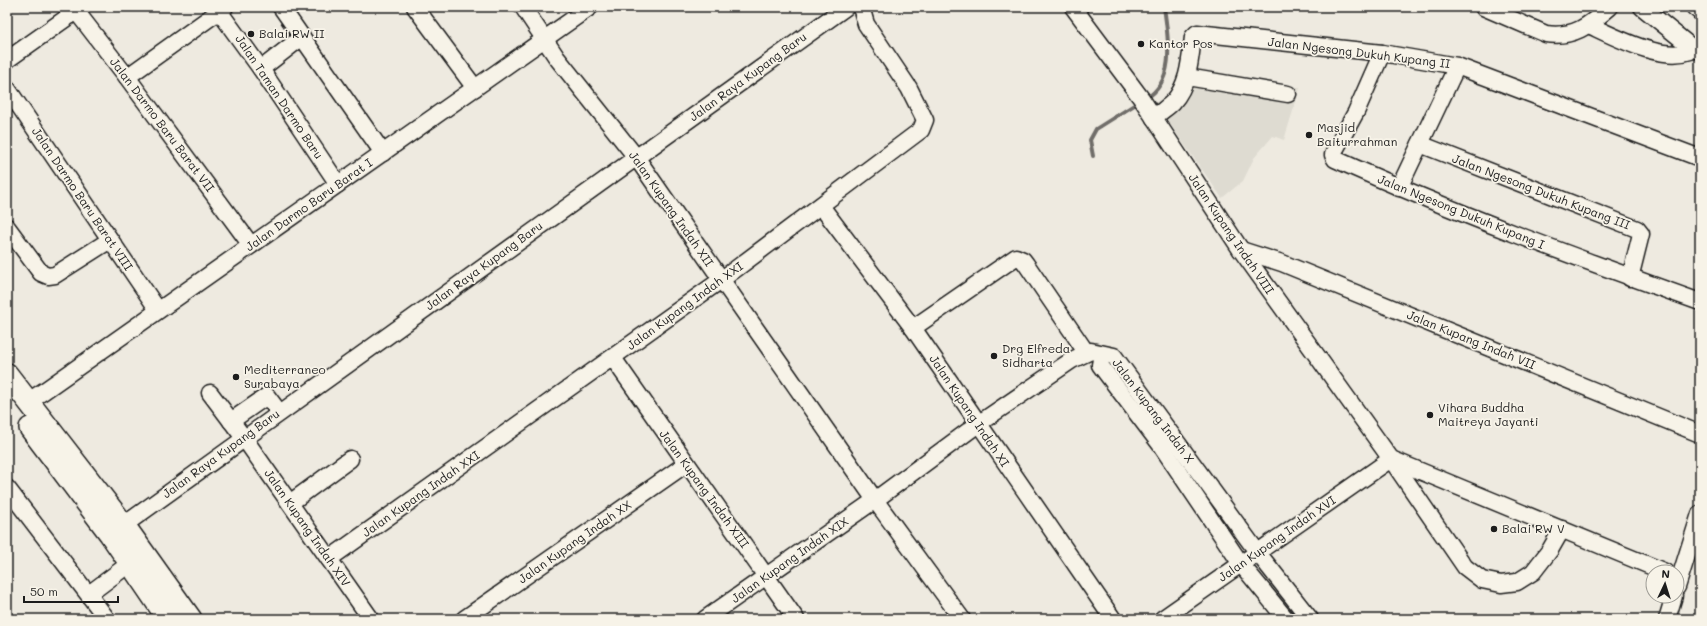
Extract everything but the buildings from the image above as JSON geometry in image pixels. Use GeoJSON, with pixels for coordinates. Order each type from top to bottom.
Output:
{"type":"FeatureCollection","features":[{"type":"Feature","properties":{"kind":"main road"},"geometry":{"type":"LineString","coordinates":[[7,374],[117,530],[129,564],[168,619]]}},
{"type":"Feature","properties":{"kind":"main road"},"geometry":{"type":"LineString","coordinates":[[7,397],[191,619]]}},
{"type":"Feature","properties":{"kind":"street"},"geometry":{"type":"LineString","coordinates":[[281,7],[383,153]]}},
{"type":"Feature","properties":{"kind":"street"},"geometry":{"type":"LineString","coordinates":[[415,7],[475,88]]}},
{"type":"Feature","properties":{"kind":"street","name":"Jalan Kupang Indah XII"},"geometry":{"type":"LineString","coordinates":[[523,7],[557,58],[636,157],[875,500],[962,619]]}},
{"type":"Feature","properties":{"kind":"street","name":"Jalan Darmo Baru Barat I"},"geometry":{"type":"LineString","coordinates":[[27,402],[44,392],[158,310],[590,7]]}},
{"type":"Feature","properties":{"kind":"street","name":"Jalan Kupang Indah XXI"},"geometry":{"type":"LineString","coordinates":[[329,559],[721,280],[921,130],[924,126],[925,120],[909,88],[866,24],[861,7]]}},
{"type":"Feature","properties":{"kind":"street","name":"Jalan Kupang Indah VIII"},"geometry":{"type":"LineString","coordinates":[[1073,7],[1154,118],[1241,250],[1391,459],[1464,567],[1482,580],[1501,584],[1517,582],[1533,572],[1550,550],[1562,529]]}},
{"type":"Feature","properties":{"kind":"street"},"geometry":{"type":"LineString","coordinates":[[1483,7],[1546,34],[1556,36],[1572,34],[1589,25],[1610,7]]}},
{"type":"Feature","properties":{"kind":"street"},"geometry":{"type":"LineString","coordinates":[[1589,25],[1651,50],[1678,55],[1686,54],[1697,48],[1642,7]]}},
{"type":"Feature","properties":{"kind":"street"},"geometry":{"type":"LineString","coordinates":[[1694,7],[1700,12]]}},
{"type":"Feature","properties":{"kind":"street"},"geometry":{"type":"LineString","coordinates":[[842,8],[866,24]]}},
{"type":"Feature","properties":{"kind":"street","name":"Jalan Raya Kupang Baru"},"geometry":{"type":"LineString","coordinates":[[117,530],[842,8]]}},
{"type":"Feature","properties":{"kind":"street"},"geometry":{"type":"LineString","coordinates":[[7,60],[77,9]]}},
{"type":"Feature","properties":{"kind":"street","name":"Jalan Darmo Baru Barat VII"},"geometry":{"type":"LineString","coordinates":[[77,9],[251,245]]}},
{"type":"Feature","properties":{"kind":"street"},"geometry":{"type":"LineString","coordinates":[[127,77],[222,9]]}},
{"type":"Feature","properties":{"kind":"street","name":"Jalan Taman Darmo Baru"},"geometry":{"type":"LineString","coordinates":[[222,9],[338,184]]}},
{"type":"Feature","properties":{"kind":"street","name":"Jalan Ngesong Dukuh Kupang II"},"geometry":{"type":"LineString","coordinates":[[1154,118],[1180,93],[1187,77],[1193,37],[1197,33],[1382,53],[1457,66],[1700,158]]}},
{"type":"Feature","properties":{"kind":"street"},"geometry":{"type":"LineString","coordinates":[[261,69],[302,37]]}},
{"type":"Feature","properties":{"kind":"street","name":"Jalan Ngesong Dukuh Kupang I"},"geometry":{"type":"LineString","coordinates":[[1382,53],[1356,112],[1333,155],[1335,160],[1399,188],[1630,278],[1700,302]]}},
{"type":"Feature","properties":{"kind":"street"},"geometry":{"type":"LineString","coordinates":[[1399,188],[1457,66]]}},
{"type":"Feature","properties":{"kind":"street"},"geometry":{"type":"LineString","coordinates":[[1187,77],[1288,94]]}},
{"type":"Feature","properties":{"kind":"street","name":"Jalan Darmo Baru Barat VIII"},"geometry":{"type":"LineString","coordinates":[[7,88],[158,310]]}},
{"type":"Feature","properties":{"kind":"street","name":"Jalan Ngesong Dukuh Kupang III"},"geometry":{"type":"LineString","coordinates":[[1420,144],[1637,229],[1641,234],[1630,278]]}},
{"type":"Feature","properties":{"kind":"street","name":"Jalan Kupang Indah XI"},"geometry":{"type":"LineString","coordinates":[[821,206],[913,328],[1113,619]]}},
{"type":"Feature","properties":{"kind":"street"},"geometry":{"type":"LineString","coordinates":[[7,227],[41,273],[48,276],[55,275],[110,240]]}},
{"type":"Feature","properties":{"kind":"street","name":"Jalan Kupang Indah VII"},"geometry":{"type":"LineString","coordinates":[[1241,250],[1282,263],[1700,434]]}},
{"type":"Feature","properties":{"kind":"street"},"geometry":{"type":"LineString","coordinates":[[875,500],[978,424],[1086,352],[1026,264],[1023,260],[1016,257],[913,328]]}},
{"type":"Feature","properties":{"kind":"street","name":"Jalan Kupang Indah X"},"geometry":{"type":"LineString","coordinates":[[1086,352],[1097,352],[1114,356],[1166,440],[1196,499],[1241,564],[1286,619]]}},
{"type":"Feature","properties":{"kind":"street","name":"Jalan Kupang Indah XIII"},"geometry":{"type":"LineString","coordinates":[[612,358],[796,619]]}},
{"type":"Feature","properties":{"kind":"street","name":"Jalan Kupang Indah XIV"},"geometry":{"type":"LineString","coordinates":[[210,393],[244,438],[371,619]]}},
{"type":"Feature","properties":{"kind":"street"},"geometry":{"type":"LineString","coordinates":[[231,421],[267,396],[279,412]]}},
{"type":"Feature","properties":{"kind":"street","name":"Jalan Kupang Indah X"},"geometry":{"type":"LineString","coordinates":[[1166,440],[1212,490],[1258,553],[1310,619]]}},
{"type":"Feature","properties":{"kind":"street"},"geometry":{"type":"LineString","coordinates":[[290,503],[350,459]]}},
{"type":"Feature","properties":{"kind":"street"},"geometry":{"type":"LineString","coordinates":[[1391,459],[1562,529],[1645,566]]}},
{"type":"Feature","properties":{"kind":"street","name":"Jalan Kupang Indah XVI"},"geometry":{"type":"LineString","coordinates":[[1162,619],[1391,459]]}},
{"type":"Feature","properties":{"kind":"street","name":"Jalan Kupang Indah XX"},"geometry":{"type":"LineString","coordinates":[[464,619],[686,464]]}},
{"type":"Feature","properties":{"kind":"street"},"geometry":{"type":"LineString","coordinates":[[7,488],[107,619]]}},
{"type":"Feature","properties":{"kind":"street"},"geometry":{"type":"LineString","coordinates":[[1196,499],[1212,490]]}},
{"type":"Feature","properties":{"kind":"street","name":"Jalan Kupang Indah XIX"},"geometry":{"type":"LineString","coordinates":[[706,619],[875,500]]}},
{"type":"Feature","properties":{"kind":"street"},"geometry":{"type":"LineString","coordinates":[[1681,564],[1700,514]]}},
{"type":"Feature","properties":{"kind":"street"},"geometry":{"type":"LineString","coordinates":[[89,594],[129,564]]}},
{"type":"Feature","properties":{"kind":"street"},"geometry":{"type":"LineString","coordinates":[[1667,619],[1672,604]]}},
{"type":"Feature","properties":{"kind":"shaded area"},"geometry":{"type":"Polygon","coordinates":[[[1186,66],[1300,88],[1284,140],[1273,136],[1254,158],[1243,181],[1222,198],[1155,103],[1177,88],[1186,66]]]}},
{"type":"Feature","properties":{"kind":"waterway"},"geometry":{"type":"LineString","coordinates":[[1145,99],[1155,91],[1162,81],[1166,70],[1168,45],[1164,7]]}},
{"type":"Feature","properties":{"kind":"waterway"},"geometry":{"type":"LineString","coordinates":[[1093,156],[1090,140],[1096,129],[1139,102]]}},
{"type":"Feature","properties":{"kind":"place","name":"Balai RW II"},"geometry":{"type":"Point","coordinates":[251,34]}},
{"type":"Feature","properties":{"kind":"place","name":"Kantor Pos"},"geometry":{"type":"Point","coordinates":[1141,44]}},
{"type":"Feature","properties":{"kind":"place","name":"Masjid Baiturrahman"},"geometry":{"type":"Point","coordinates":[1309,135]}},
{"type":"Feature","properties":{"kind":"place","name":"Drg Elfreda Sidharta"},"geometry":{"type":"Point","coordinates":[994,356]}},
{"type":"Feature","properties":{"kind":"place","name":"Mediterraneo Surabaya"},"geometry":{"type":"Point","coordinates":[236,377]}},
{"type":"Feature","properties":{"kind":"place","name":"Vihara Buddha Maitreya Jayanti"},"geometry":{"type":"Point","coordinates":[1430,415]}},
{"type":"Feature","properties":{"kind":"place","name":"Balai RW V"},"geometry":{"type":"Point","coordinates":[1494,529]}}]}
